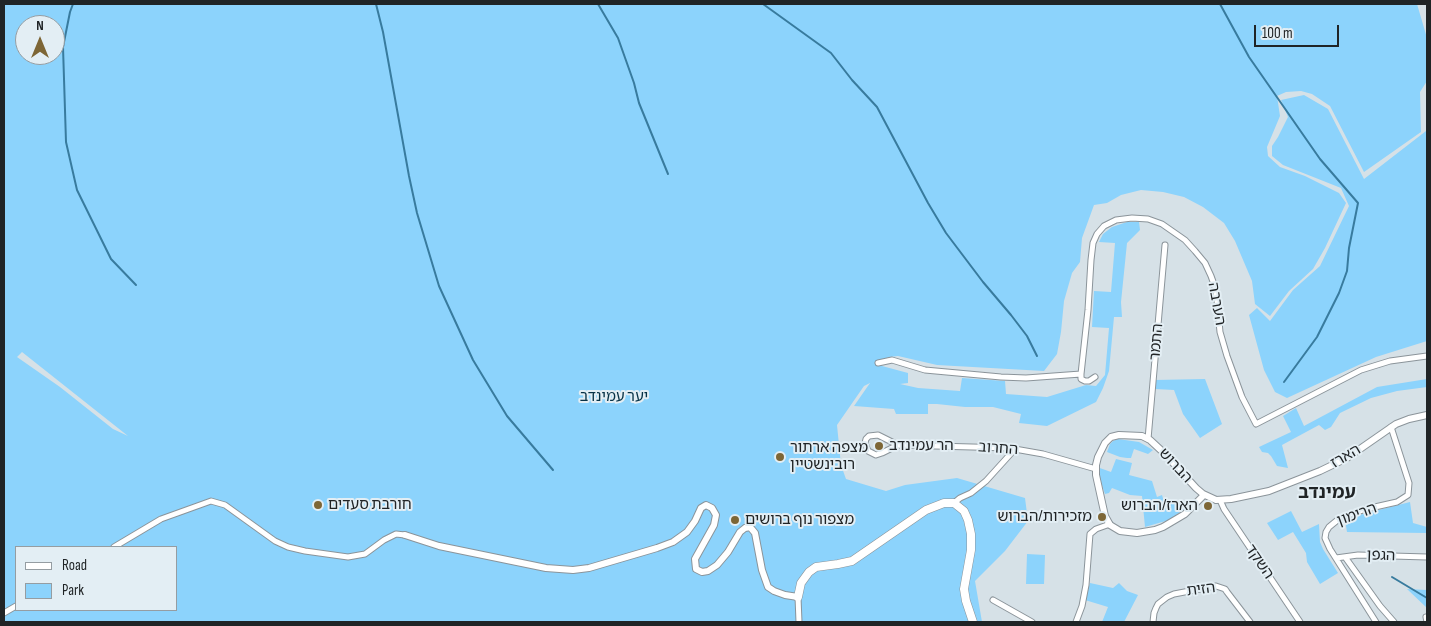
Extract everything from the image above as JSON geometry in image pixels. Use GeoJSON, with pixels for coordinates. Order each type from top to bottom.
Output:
{"type":"FeatureCollection","features":[{"type":"Feature","properties":{"kind":"main road"},"geometry":{"type":"LineString","coordinates":[[798,597],[802,583],[809,572],[816,567],[852,561],[926,510],[944,503],[954,503],[964,512],[972,534],[972,550],[964,589],[973,622]]}},
{"type":"Feature","properties":{"kind":"street","name":"הערבה"},"geometry":{"type":"LineString","coordinates":[[1080,374],[1088,310],[1090,260],[1093,243],[1097,234],[1104,226],[1116,220],[1132,218],[1148,219],[1162,224],[1191,246],[1205,263],[1216,290],[1220,314],[1220,332],[1227,356],[1242,397],[1256,424],[1361,370],[1390,361],[1427,356]]}},
{"type":"Feature","properties":{"kind":"street","name":"התמר"},"geometry":{"type":"LineString","coordinates":[[1148,439],[1164,245]]}},
{"type":"Feature","properties":{"kind":"street"},"geometry":{"type":"LineString","coordinates":[[878,363],[892,360],[925,370],[1001,377],[1026,378],[1080,374],[1081,379],[1085,381],[1095,377]]}},
{"type":"Feature","properties":{"kind":"street","name":"הארז"},"geometry":{"type":"LineString","coordinates":[[1204,495],[1220,500],[1264,493],[1320,472],[1351,455],[1391,427],[1407,420],[1427,415]]}},
{"type":"Feature","properties":{"kind":"street","name":"הרימון"},"geometry":{"type":"LineString","coordinates":[[1336,558],[1325,538],[1326,532],[1333,522],[1357,512],[1397,502],[1408,495],[1408,484],[1391,427]]}},
{"type":"Feature","properties":{"kind":"street","name":"החרוב"},"geometry":{"type":"LineString","coordinates":[[898,446],[878,435],[869,436],[865,443],[867,450],[876,454],[898,446],[1015,449],[1043,454],[1096,469]]}},
{"type":"Feature","properties":{"kind":"street","name":"הברוש"},"geometry":{"type":"LineString","coordinates":[[1119,435],[1137,435],[1148,439],[1204,495],[1178,520],[1155,530],[1137,533],[1116,530],[1105,515],[1096,479],[1098,457],[1105,443],[1119,435]]}},
{"type":"Feature","properties":{"kind":"street"},"geometry":{"type":"LineString","coordinates":[[954,503],[986,481],[1015,449]]}},
{"type":"Feature","properties":{"kind":"street","name":"השקד"},"geometry":{"type":"LineString","coordinates":[[1220,500],[1224,509],[1300,622]]}},
{"type":"Feature","properties":{"kind":"street"},"geometry":{"type":"LineString","coordinates":[[116,546],[161,519],[211,501],[225,505],[275,541],[288,547],[305,551],[348,557],[365,554],[396,534],[405,534],[439,546],[546,568],[573,570],[589,568],[673,542],[687,532],[701,508],[706,505],[712,508],[716,515],[714,525],[695,559],[696,569],[708,572],[717,565],[728,552],[740,532],[750,527],[755,534],[762,570],[768,587],[785,595],[798,597],[799,622]]}},
{"type":"Feature","properties":{"kind":"street"},"geometry":{"type":"LineString","coordinates":[[1076,622],[1082,606],[1086,585],[1089,537],[1093,530],[1110,524]]}},
{"type":"Feature","properties":{"kind":"street","name":"הגפן"},"geometry":{"type":"LineString","coordinates":[[1336,558],[1358,555],[1427,557]]}},
{"type":"Feature","properties":{"kind":"street"},"geometry":{"type":"LineString","coordinates":[[1345,557],[1380,606],[1394,622]]}},
{"type":"Feature","properties":{"kind":"street"},"geometry":{"type":"LineString","coordinates":[[1336,558],[1376,622]]}},
{"type":"Feature","properties":{"kind":"street","name":"הזית"},"geometry":{"type":"LineString","coordinates":[[1152,622],[1158,604],[1167,597],[1216,586],[1228,592],[1250,622]]}},
{"type":"Feature","properties":{"kind":"street"},"geometry":{"type":"LineString","coordinates":[[992,600],[1032,622]]}},
{"type":"Feature","properties":{"kind":"street"},"geometry":{"type":"LineString","coordinates":[[4,613],[15,607]]}},
{"type":"Feature","properties":{"kind":"green space","name":"יער עמינדב"},"geometry":{"type":"Polygon","coordinates":[[[4,4],[1417,4],[1427,38],[1427,81],[1420,92],[1421,132],[1364,172],[1330,106],[1312,94],[1301,91],[1286,92],[1277,96],[1280,116],[1267,147],[1268,156],[1280,167],[1305,176],[1339,193],[1346,203],[1313,269],[1289,291],[1270,316],[1255,304],[1252,281],[1235,241],[1224,223],[1203,207],[1184,197],[1163,192],[1141,190],[1121,195],[1107,203],[1094,205],[1082,238],[1080,262],[1072,273],[1064,301],[1057,354],[1044,371],[937,365],[898,356],[889,357],[881,361],[882,366],[908,373],[908,383],[900,384],[918,388],[960,391],[962,378],[1005,381],[1006,394],[1047,397],[1086,385],[1096,386],[1105,375],[1109,328],[1092,327],[1094,291],[1111,292],[1115,243],[1099,242],[1103,234],[1112,227],[1127,222],[1139,222],[1140,230],[1127,243],[1121,302],[1122,317],[1114,317],[1109,371],[1096,402],[1047,426],[1019,423],[1021,414],[993,407],[928,404],[928,414],[896,414],[894,409],[854,406],[870,383],[864,386],[837,425],[841,465],[846,479],[886,491],[905,485],[957,478],[1025,498],[1028,521],[1005,551],[975,581],[982,622],[4,622],[4,4]],[[22,352],[17,357],[60,387],[113,429],[128,436],[22,352]]]}},
{"type":"Feature","properties":{"kind":"green space"},"geometry":{"type":"Polygon","coordinates":[[[1427,94],[1427,341],[1376,357],[1287,398],[1275,392],[1264,370],[1249,315],[1257,308],[1270,321],[1293,290],[1320,266],[1349,206],[1341,188],[1283,165],[1272,156],[1272,146],[1288,117],[1281,100],[1304,95],[1328,109],[1364,179],[1426,131],[1427,94]]]}},
{"type":"Feature","properties":{"kind":"green space"},"geometry":{"type":"Polygon","coordinates":[[[1205,379],[1222,424],[1200,438],[1183,414],[1174,390],[1155,389],[1155,380],[1205,379]]]}},
{"type":"Feature","properties":{"kind":"green space"},"geometry":{"type":"Polygon","coordinates":[[[1427,379],[1427,387],[1397,391],[1371,398],[1340,413],[1331,427],[1325,430],[1319,425],[1282,445],[1288,468],[1277,466],[1271,456],[1268,453],[1262,452],[1259,447],[1291,432],[1283,416],[1296,408],[1304,426],[1377,387],[1427,379]]]}},
{"type":"Feature","properties":{"kind":"green space"},"geometry":{"type":"Polygon","coordinates":[[[1118,439],[1139,442],[1153,450],[1148,454],[1134,449],[1131,458],[1120,457],[1107,452],[1110,444],[1118,439]]]}},
{"type":"Feature","properties":{"kind":"green space"},"geometry":{"type":"Polygon","coordinates":[[[1116,459],[1132,463],[1129,475],[1152,481],[1157,497],[1162,495],[1164,502],[1189,504],[1169,520],[1145,527],[1142,496],[1130,495],[1112,488],[1109,493],[1105,494],[1097,467],[1111,472],[1116,459]]]}},
{"type":"Feature","properties":{"kind":"green space"},"geometry":{"type":"Polygon","coordinates":[[[1410,502],[1413,523],[1427,527],[1427,533],[1347,532],[1345,520],[1410,502]]]}},
{"type":"Feature","properties":{"kind":"green space"},"geometry":{"type":"Polygon","coordinates":[[[1291,511],[1302,532],[1319,524],[1320,542],[1338,573],[1320,584],[1307,562],[1306,553],[1293,532],[1278,540],[1267,523],[1291,511]]]}},
{"type":"Feature","properties":{"kind":"green space"},"geometry":{"type":"Polygon","coordinates":[[[1027,554],[1045,555],[1044,584],[1026,584],[1027,554]]]}},
{"type":"Feature","properties":{"kind":"green space"},"geometry":{"type":"Polygon","coordinates":[[[1090,583],[1113,588],[1119,583],[1127,591],[1138,595],[1124,622],[1102,622],[1108,607],[1085,600],[1090,583]]]}},
{"type":"Feature","properties":{"kind":"green space"},"geometry":{"type":"Polygon","coordinates":[[[1407,589],[1427,590],[1427,608],[1407,589]]]}},
{"type":"Feature","properties":{"kind":"waterway"},"geometry":{"type":"LineString","coordinates":[[73,4],[63,47],[66,142],[77,190],[111,259],[136,285]]}},
{"type":"Feature","properties":{"kind":"waterway"},"geometry":{"type":"LineString","coordinates":[[376,4],[417,213],[439,286],[473,360],[507,416],[553,470]]}},
{"type":"Feature","properties":{"kind":"waterway"},"geometry":{"type":"LineString","coordinates":[[598,4],[618,38],[639,103],[668,174]]}},
{"type":"Feature","properties":{"kind":"waterway"},"geometry":{"type":"LineString","coordinates":[[763,4],[831,53],[852,80],[877,107],[946,233],[1027,336],[1037,356]]}},
{"type":"Feature","properties":{"kind":"waterway"},"geometry":{"type":"LineString","coordinates":[[1220,4],[1249,57],[1320,159],[1358,203],[1349,248],[1347,271],[1339,293],[1317,337],[1284,382]]}},
{"type":"Feature","properties":{"kind":"waterway"},"geometry":{"type":"LineString","coordinates":[[1392,577],[1427,598]]}},
{"type":"Feature","properties":{"kind":"place","name":"הר עמינדב"},"geometry":{"type":"Point","coordinates":[879,446]}},
{"type":"Feature","properties":{"kind":"place","name":"מצפה ארתור רובינשטיין"},"geometry":{"type":"Point","coordinates":[780,457]}},
{"type":"Feature","properties":{"kind":"place","name":"חורבת סעדים"},"geometry":{"type":"Point","coordinates":[318,505]}},
{"type":"Feature","properties":{"kind":"place","name":"הארז/הברוש"},"geometry":{"type":"Point","coordinates":[1208,506]}},
{"type":"Feature","properties":{"kind":"place","name":"מזכירות/הברוש"},"geometry":{"type":"Point","coordinates":[1102,517]}},
{"type":"Feature","properties":{"kind":"place","name":"מצפור נוף ברושים"},"geometry":{"type":"Point","coordinates":[735,520]}},
{"type":"Feature","properties":{"kind":"district","name":"עמינדב"},"geometry":{"type":"Point","coordinates":[1327,493]}}]}
